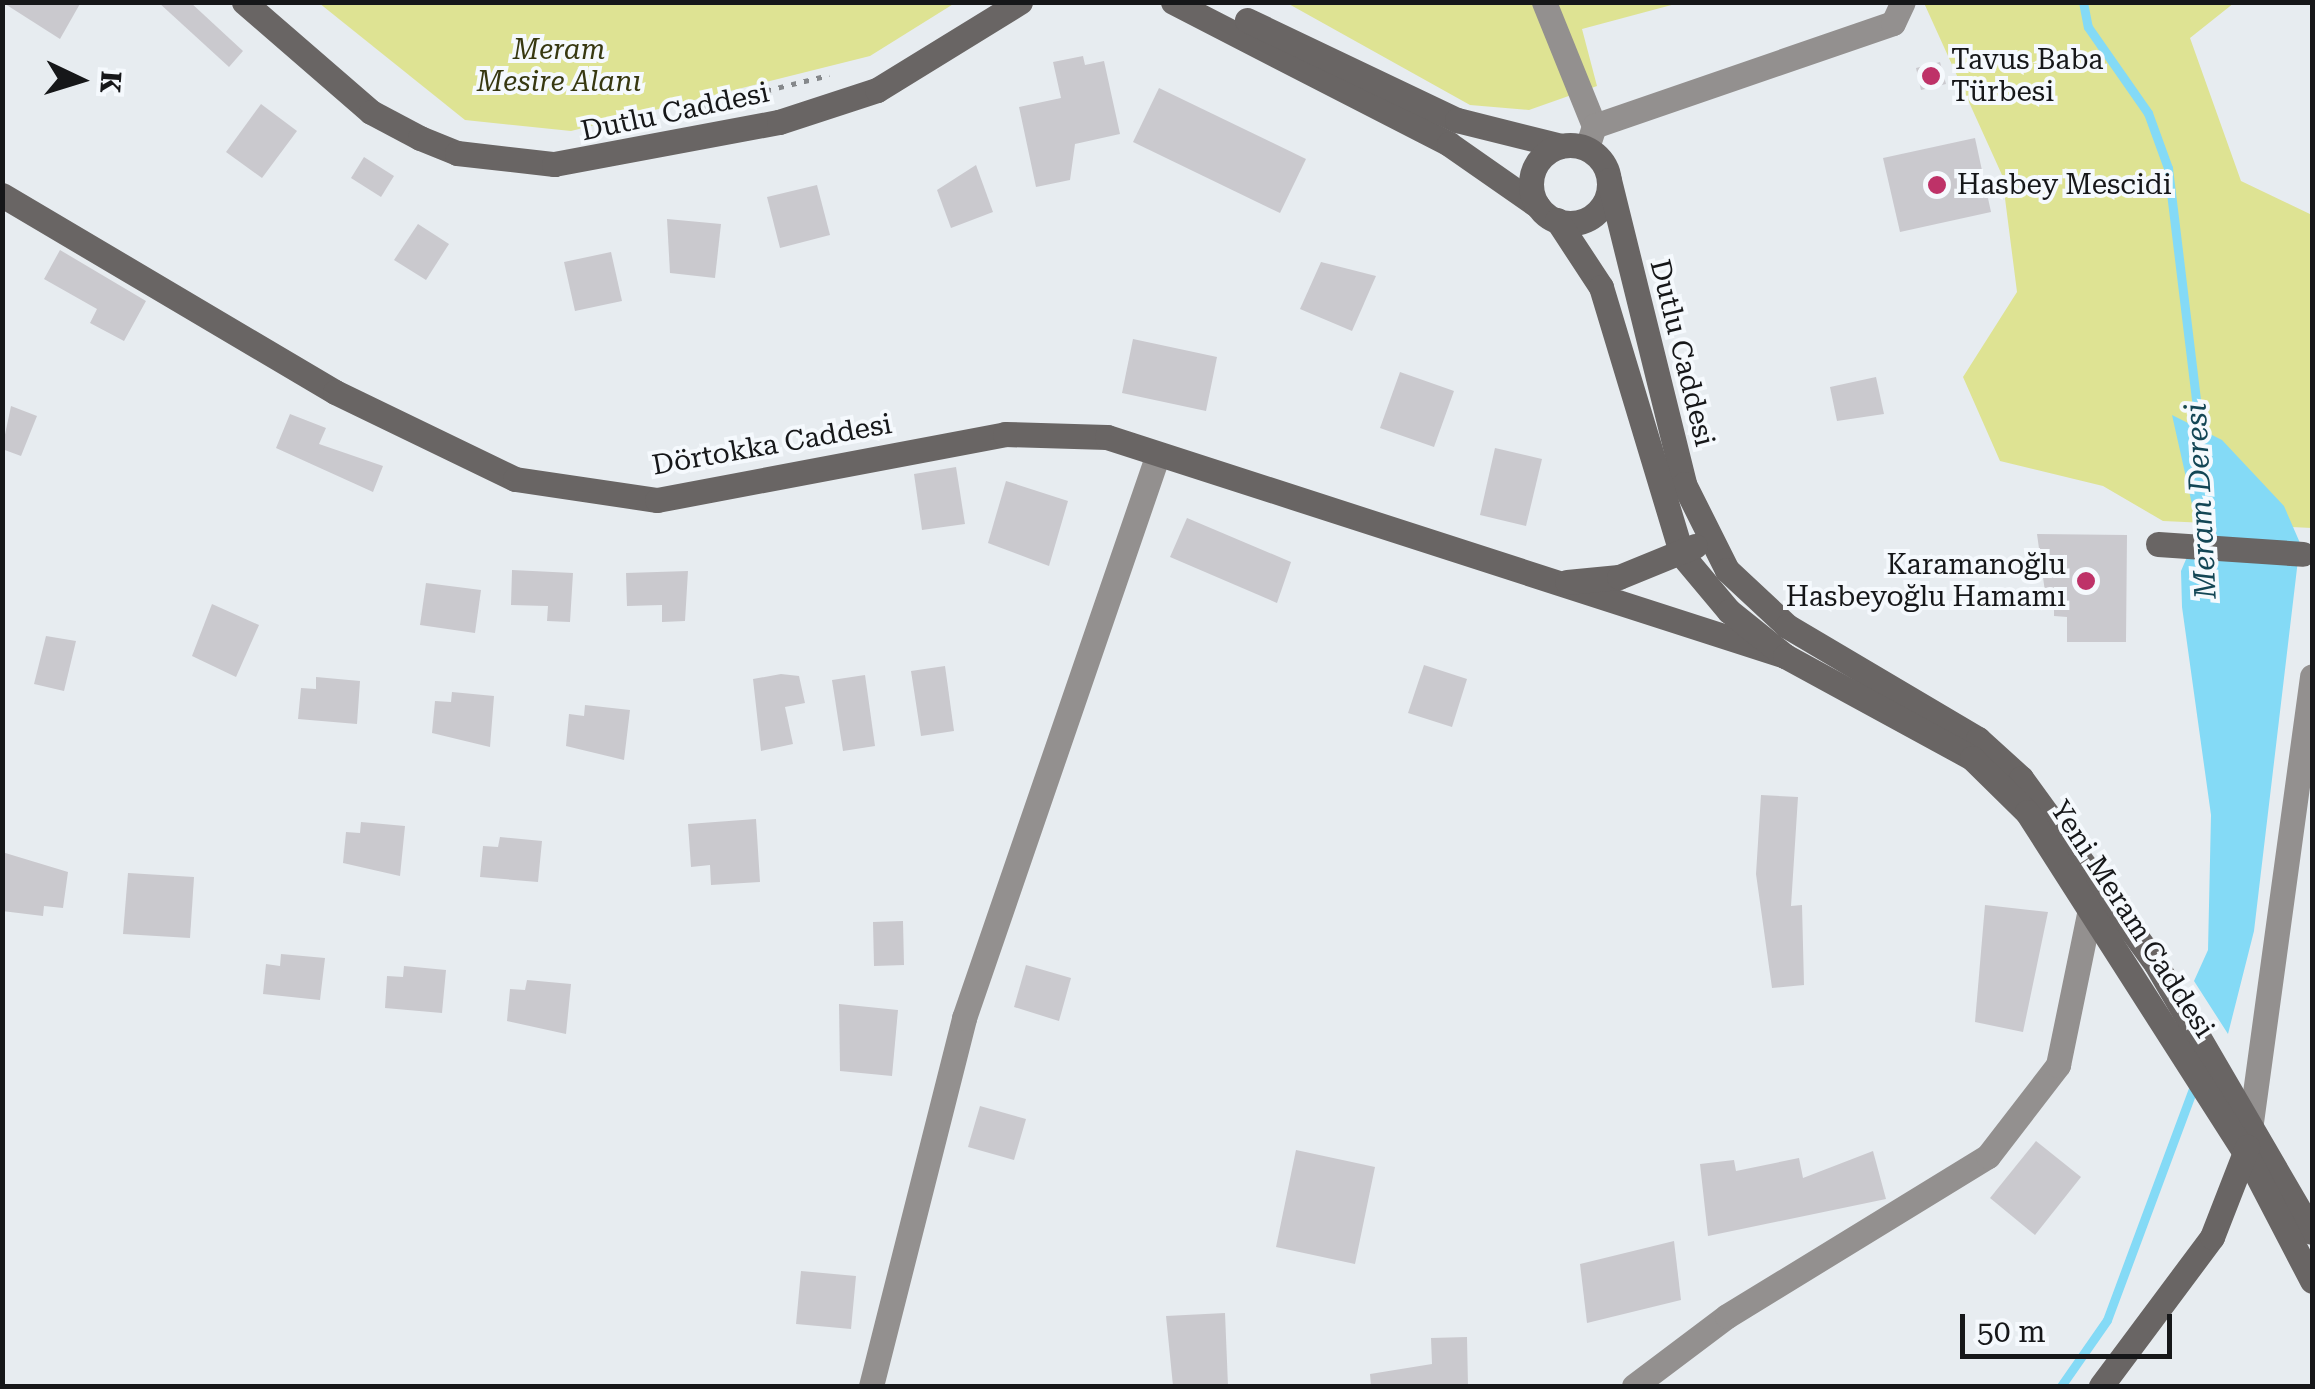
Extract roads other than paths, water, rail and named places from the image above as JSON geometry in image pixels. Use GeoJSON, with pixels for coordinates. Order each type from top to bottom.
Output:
{"type":"FeatureCollection","features":[{"type":"Feature","properties":{"kind":"main road","name":"Dutlu Caddesi"},"geometry":{"type":"LineString","coordinates":[[244,2],[371,112],[420,138],[457,153],[554,164],[779,122],[877,90],[1020,2]]}},
{"type":"Feature","properties":{"kind":"main road","name":"Dutlu Caddesi"},"geometry":{"type":"LineString","coordinates":[[269,2],[387,112],[458,147],[532,158],[778,110],[907,63],[986,2]]}},
{"type":"Feature","properties":{"kind":"main road","name":"Dutlu Caddesi"},"geometry":{"type":"LineString","coordinates":[[1173,2],[1449,144],[1548,213],[1601,287],[1682,555]]}},
{"type":"Feature","properties":{"kind":"main road"},"geometry":{"type":"LineString","coordinates":[[1211,2],[1457,120],[1581,140],[1609,180],[1594,215],[1548,213],[1534,170],[1581,140]]}},
{"type":"Feature","properties":{"kind":"main road","name":"Dutlu Caddesi"},"geometry":{"type":"LineString","coordinates":[[1609,180],[1672,445],[1710,536]]}},
{"type":"Feature","properties":{"kind":"main road","name":"Dörtokka Caddesi"},"geometry":{"type":"LineString","coordinates":[[2,195],[335,392],[515,480],[657,500],[1005,434],[1107,437],[1156,457],[1542,582],[1786,656]]}},
{"type":"Feature","properties":{"kind":"main road","name":"Dörtokka Caddesi"},"geometry":{"type":"LineString","coordinates":[[1542,582],[1620,578],[1682,555],[1710,536]]}},
{"type":"Feature","properties":{"kind":"main road","name":"Yeni Meram Caddesi"},"geometry":{"type":"LineString","coordinates":[[1710,536],[1727,570],[1788,626],[1978,739],[2096,875],[2251,1122],[2312,1232]]}},
{"type":"Feature","properties":{"kind":"main road"},"geometry":{"type":"LineString","coordinates":[[2158,544],[2308,552]]}},
{"type":"Feature","properties":{"kind":"main road","name":"Yeni Meram Caddesi"},"geometry":{"type":"LineString","coordinates":[[1682,555],[1729,611],[1786,656],[1972,758],[2027,812],[2092,902],[2246,1154],[2312,1281]]}},
{"type":"Feature","properties":{"kind":"main road"},"geometry":{"type":"LineString","coordinates":[[2102,1386],[2212,1236],[2246,1154],[2251,1122]]}},
{"type":"Feature","properties":{"kind":"street"},"geometry":{"type":"LineString","coordinates":[[1544,2],[1581,140],[1893,23],[1903,2]]}},
{"type":"Feature","properties":{"kind":"street"},"geometry":{"type":"LineString","coordinates":[[871,1386],[964,1018],[1156,457]]}},
{"type":"Feature","properties":{"kind":"street"},"geometry":{"type":"LineString","coordinates":[[2251,1122],[2312,676]]}},
{"type":"Feature","properties":{"kind":"street"},"geometry":{"type":"LineString","coordinates":[[1634,1386],[1727,1316],[1988,1156],[2058,1066],[2096,875]]}},
{"type":"Feature","properties":{"kind":"water"},"geometry":{"type":"Polygon","coordinates":[[[2172,415],[2222,440],[2284,506],[2300,543],[2254,931],[2228,1034],[2194,981],[2208,950],[2211,815],[2182,607],[2181,571],[2198,531],[2172,415]]]}},
{"type":"Feature","properties":{"kind":"waterway","name":"Meram Deresi"},"geometry":{"type":"LineString","coordinates":[[2083,2],[2088,27],[2148,113],[2168,168],[2201,439]]}},
{"type":"Feature","properties":{"kind":"waterway","name":"Meram Deresi"},"geometry":{"type":"LineString","coordinates":[[2061,1386],[2107,1320],[2193,1089]]}},
{"type":"Feature","properties":{"kind":"place","name":"Tavus Baba Türbesi"},"geometry":{"type":"Point","coordinates":[1931,76]}},
{"type":"Feature","properties":{"kind":"place","name":"Hasbey Mescidi"},"geometry":{"type":"Point","coordinates":[1937,185]}},
{"type":"Feature","properties":{"kind":"place","name":"Karamanoğlu Hasbeyoğlu Hamamı"},"geometry":{"type":"Point","coordinates":[2086,581]}},
{"type":"Feature","properties":{"kind":"park label","name":"Meram Mesire Alanı"},"geometry":{"type":"Point","coordinates":[559,66]}}]}
